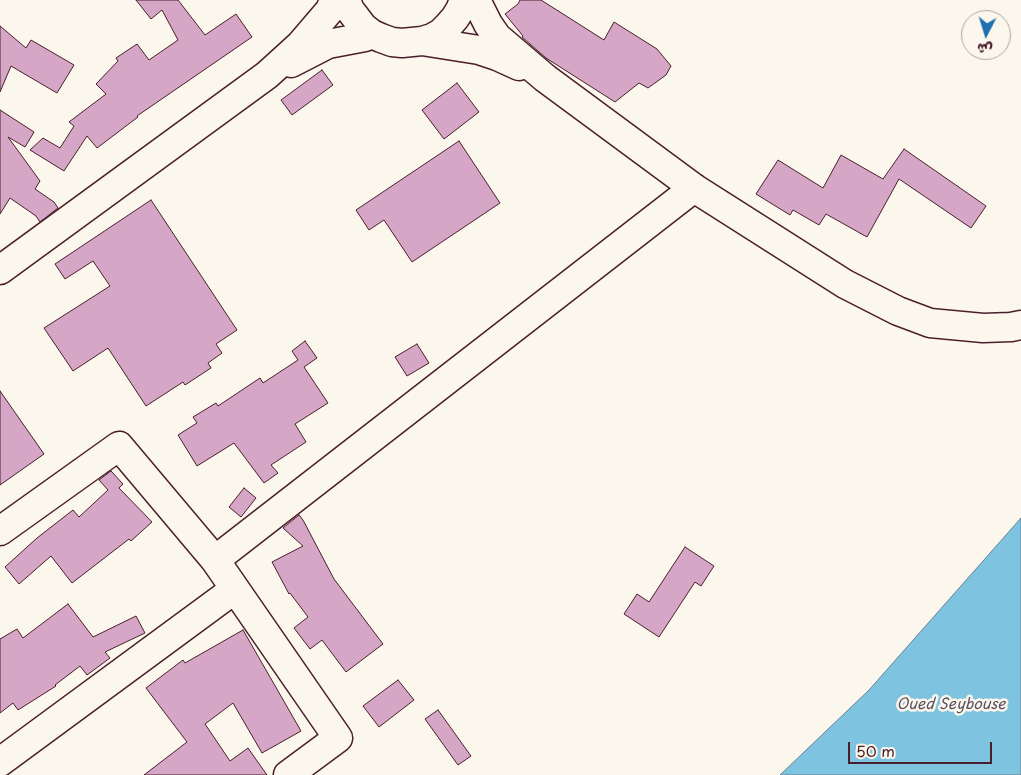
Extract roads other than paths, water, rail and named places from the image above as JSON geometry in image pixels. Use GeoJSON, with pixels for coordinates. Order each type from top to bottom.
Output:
{"type":"FeatureCollection","features":[{"type":"Feature","properties":{"kind":"street"},"geometry":{"type":"LineString","coordinates":[[0,270],[267,75],[300,45],[330,10],[334,0]]}},
{"type":"Feature","properties":{"kind":"street"},"geometry":{"type":"LineString","coordinates":[[346,0],[350,10],[363,27],[372,34],[402,44],[432,38],[448,26],[460,10],[464,0]]}},
{"type":"Feature","properties":{"kind":"street"},"geometry":{"type":"LineString","coordinates":[[476,0],[497,37],[545,78],[694,188],[844,284],[898,311],[930,323],[983,328],[1021,325]]}},
{"type":"Feature","properties":{"kind":"street"},"geometry":{"type":"LineString","coordinates":[[267,75],[328,44],[372,34]]}},
{"type":"Feature","properties":{"kind":"street"},"geometry":{"type":"LineString","coordinates":[[422,41],[479,50],[497,56],[545,78]]}},
{"type":"Feature","properties":{"kind":"street"},"geometry":{"type":"LineString","coordinates":[[215,560],[694,188]]}},
{"type":"Feature","properties":{"kind":"street"},"geometry":{"type":"LineString","coordinates":[[0,531],[119,446],[215,560],[338,738],[288,775]]}},
{"type":"Feature","properties":{"kind":"street"},"geometry":{"type":"LineString","coordinates":[[0,762],[235,590]]}},
{"type":"Feature","properties":{"kind":"water","name":"Oued Seybouse"},"geometry":{"type":"Polygon","coordinates":[[[1021,518],[1021,775],[780,775],[869,690],[1021,518]]]}}]}
